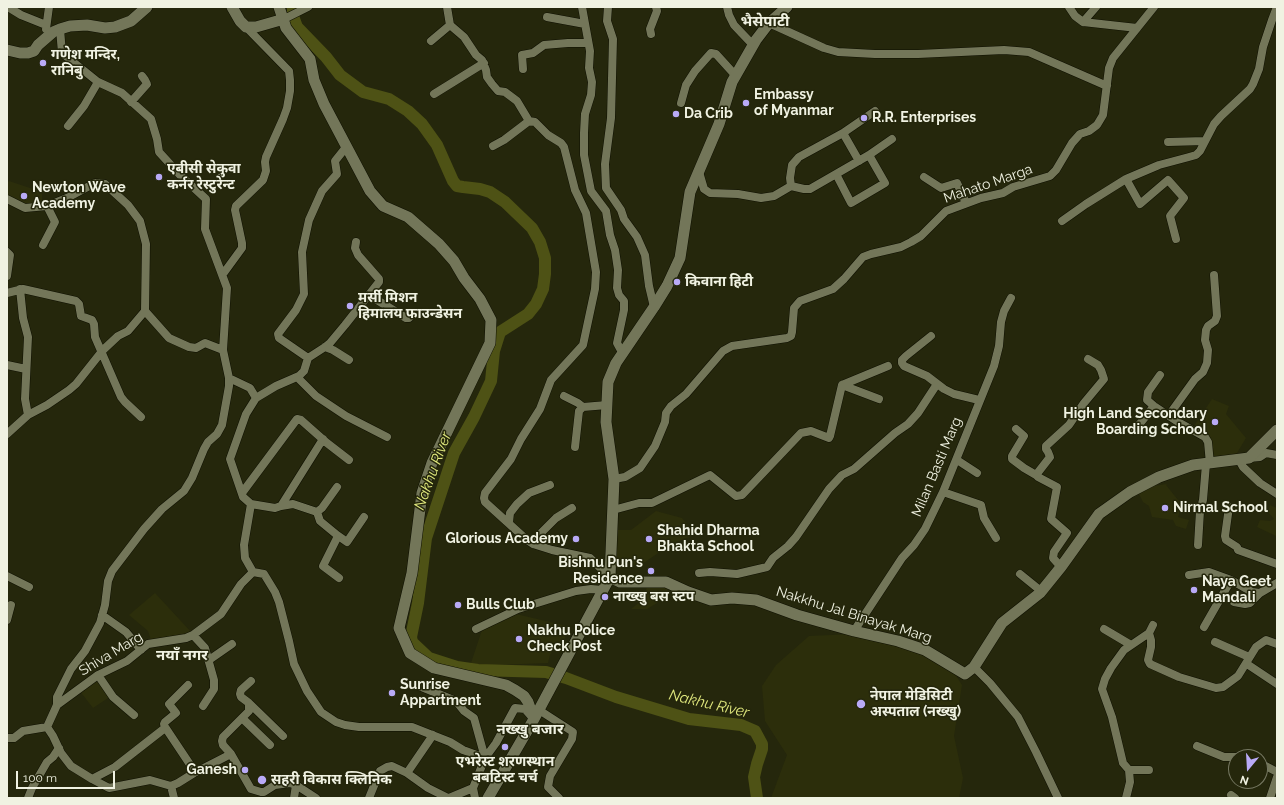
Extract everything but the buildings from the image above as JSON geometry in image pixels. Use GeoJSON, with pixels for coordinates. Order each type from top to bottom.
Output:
{"type":"FeatureCollection","features":[{"type":"Feature","properties":{"kind":"street"},"geometry":{"type":"LineString","coordinates":[[8,7],[21,15],[46,25]]}},
{"type":"Feature","properties":{"kind":"street"},"geometry":{"type":"LineString","coordinates":[[47,38],[46,25],[49,7]]}},
{"type":"Feature","properties":{"kind":"street"},"geometry":{"type":"LineString","coordinates":[[7,50],[20,53],[34,51],[38,45],[53,32],[70,26],[87,25],[105,28],[115,27],[130,21],[147,7]]}},
{"type":"Feature","properties":{"kind":"street"},"geometry":{"type":"LineString","coordinates":[[222,274],[242,248],[235,210],[236,206],[263,180],[266,171],[266,157],[283,119],[290,91],[289,71],[240,21],[232,7]]}},
{"type":"Feature","properties":{"kind":"street"},"geometry":{"type":"LineString","coordinates":[[279,7],[286,18],[286,28],[310,59],[314,80],[324,104],[370,191],[383,206],[408,218],[439,244],[454,261],[464,278],[480,299],[491,320],[490,343],[432,463],[422,493],[412,573],[400,628],[410,653],[434,668],[506,685],[524,696],[536,714]]}},
{"type":"Feature","properties":{"kind":"street"},"geometry":{"type":"LineString","coordinates":[[447,7],[450,25],[464,37],[484,63],[487,77],[492,84],[498,91],[505,92],[517,100],[529,120],[535,122],[548,135],[561,143],[564,147],[575,190],[586,213],[596,272],[595,289],[583,345],[551,380],[540,409],[521,439],[511,459],[485,493],[485,502],[533,544],[552,550],[590,558],[610,577]]}},
{"type":"Feature","properties":{"kind":"street"},"geometry":{"type":"LineString","coordinates":[[582,7],[590,51],[589,68],[592,82],[591,95],[585,114],[584,155],[591,191],[606,211],[610,235],[615,250],[618,270],[617,288],[619,295],[624,301],[624,310],[617,343],[623,354]]}},
{"type":"Feature","properties":{"kind":"street"},"geometry":{"type":"LineString","coordinates":[[608,7],[607,21],[613,39],[611,118],[605,164],[606,188],[637,238],[645,255],[649,286],[654,307]]}},
{"type":"Feature","properties":{"kind":"street"},"geometry":{"type":"LineString","coordinates":[[651,34],[650,29],[657,11],[656,7]]}},
{"type":"Feature","properties":{"kind":"street"},"geometry":{"type":"LineString","coordinates":[[727,7],[734,25],[753,45]]}},
{"type":"Feature","properties":{"kind":"street"},"geometry":{"type":"LineString","coordinates":[[491,797],[610,577],[614,479],[606,422],[608,382],[616,363],[667,286],[680,258],[690,192],[719,124],[732,82],[753,45],[775,15],[787,7]]}},
{"type":"Feature","properties":{"kind":"street"},"geometry":{"type":"LineString","coordinates":[[1069,7],[1075,16],[1083,22],[1137,28]]}},
{"type":"Feature","properties":{"kind":"street"},"geometry":{"type":"LineString","coordinates":[[1083,22],[1096,7]]}},
{"type":"Feature","properties":{"kind":"street","name":"Mahato Marga"},"geometry":{"type":"LineString","coordinates":[[614,479],[625,477],[640,468],[655,446],[665,422],[666,413],[671,406],[686,394],[723,352],[732,346],[787,338],[792,332],[794,308],[800,301],[833,289],[863,257],[900,247],[921,236],[934,221],[946,211],[981,198],[1003,193],[1013,187],[1050,176],[1056,170],[1072,143],[1080,134],[1089,131],[1098,125],[1103,115],[1109,68],[1113,58],[1154,7]]}},
{"type":"Feature","properties":{"kind":"street"},"geometry":{"type":"LineString","coordinates":[[1062,221],[1126,179],[1159,164],[1196,155],[1200,151],[1210,131],[1221,116],[1244,95],[1253,84],[1259,69],[1267,34],[1277,7]]}},
{"type":"Feature","properties":{"kind":"street"},"geometry":{"type":"LineString","coordinates":[[246,27],[256,27],[286,18],[306,8]]}},
{"type":"Feature","properties":{"kind":"street"},"geometry":{"type":"LineString","coordinates":[[775,15],[824,48],[838,52],[889,54],[1004,50],[1029,52],[1107,86]]}},
{"type":"Feature","properties":{"kind":"street"},"geometry":{"type":"LineString","coordinates":[[547,17],[585,24]]}},
{"type":"Feature","properties":{"kind":"street"},"geometry":{"type":"LineString","coordinates":[[431,41],[450,25]]}},
{"type":"Feature","properties":{"kind":"street"},"geometry":{"type":"LineString","coordinates":[[47,727],[57,705],[56,697],[70,669],[85,651],[100,623],[108,581],[112,571],[139,535],[163,508],[184,491],[192,478],[208,442],[217,434],[222,425],[229,386],[229,378],[223,350],[227,288],[205,229],[206,200],[159,152],[151,119],[122,93],[98,82],[62,53],[60,29]]}},
{"type":"Feature","properties":{"kind":"street"},"geometry":{"type":"LineString","coordinates":[[523,69],[522,56],[533,53],[544,45],[588,43]]}},
{"type":"Feature","properties":{"kind":"street"},"geometry":{"type":"LineString","coordinates":[[682,103],[686,85],[695,71],[711,53],[716,54],[736,76]]}},
{"type":"Feature","properties":{"kind":"street"},"geometry":{"type":"LineString","coordinates":[[434,94],[484,63]]}},
{"type":"Feature","properties":{"kind":"street"},"geometry":{"type":"LineString","coordinates":[[131,102],[146,84],[142,76]]}},
{"type":"Feature","properties":{"kind":"street"},"geometry":{"type":"LineString","coordinates":[[68,126],[84,106],[98,82]]}},
{"type":"Feature","properties":{"kind":"street"},"geometry":{"type":"LineString","coordinates":[[791,186],[790,178],[792,165],[799,157],[843,133],[875,111]]}},
{"type":"Feature","properties":{"kind":"street"},"geometry":{"type":"LineString","coordinates":[[493,146],[504,140],[529,120]]}},
{"type":"Feature","properties":{"kind":"street"},"geometry":{"type":"LineString","coordinates":[[843,133],[859,161]]}},
{"type":"Feature","properties":{"kind":"street"},"geometry":{"type":"LineString","coordinates":[[699,172],[704,189],[710,193],[738,194],[760,198],[774,196],[791,186],[804,190],[810,189],[869,155],[892,139]]}},
{"type":"Feature","properties":{"kind":"street"},"geometry":{"type":"LineString","coordinates":[[1168,142],[1205,141]]}},
{"type":"Feature","properties":{"kind":"street"},"geometry":{"type":"LineString","coordinates":[[308,358],[279,338],[278,334],[296,310],[304,294],[302,252],[309,220],[322,191],[337,174],[335,161],[347,146]]}},
{"type":"Feature","properties":{"kind":"street"},"geometry":{"type":"LineString","coordinates":[[836,174],[851,203],[885,183],[869,155]]}},
{"type":"Feature","properties":{"kind":"street"},"geometry":{"type":"LineString","coordinates":[[924,177],[940,188],[957,183],[966,203]]}},
{"type":"Feature","properties":{"kind":"street"},"geometry":{"type":"LineString","coordinates":[[1126,179],[1140,204],[1168,180],[1184,198],[1170,216],[1176,239]]}},
{"type":"Feature","properties":{"kind":"street"},"geometry":{"type":"LineString","coordinates":[[7,199],[26,208],[47,206],[95,183],[105,184],[128,205],[140,221],[146,244],[145,311],[128,331],[118,336],[101,353],[76,384],[47,405],[28,415],[7,434]]}},
{"type":"Feature","properties":{"kind":"street"},"geometry":{"type":"LineString","coordinates":[[43,245],[56,222],[47,206]]}},
{"type":"Feature","properties":{"kind":"street"},"geometry":{"type":"LineString","coordinates":[[317,512],[294,504],[275,508],[251,504],[242,493],[230,459],[246,414],[256,398],[276,386],[297,377],[304,371],[308,358],[325,347],[345,326],[379,282],[379,279],[358,255],[355,248],[356,242]]}},
{"type":"Feature","properties":{"kind":"street"},"geometry":{"type":"LineString","coordinates":[[7,252],[10,255],[7,276]]}},
{"type":"Feature","properties":{"kind":"street"},"geometry":{"type":"LineString","coordinates":[[1169,415],[1195,380],[1203,372],[1207,363],[1208,350],[1205,340],[1206,330],[1208,326],[1215,321],[1217,316],[1214,274]]}},
{"type":"Feature","properties":{"kind":"street"},"geometry":{"type":"LineString","coordinates":[[7,293],[20,289],[76,301],[79,304],[81,316],[92,320],[94,324],[95,337],[101,353],[110,369],[122,397],[125,402],[141,417]]}},
{"type":"Feature","properties":{"kind":"street"},"geometry":{"type":"LineString","coordinates":[[20,289],[23,318],[28,338],[25,399],[28,415]]}},
{"type":"Feature","properties":{"kind":"street"},"geometry":{"type":"LineString","coordinates":[[369,295],[406,318],[409,318],[413,314]]}},
{"type":"Feature","properties":{"kind":"street","name":"Milan Basti Marg"},"geometry":{"type":"LineString","coordinates":[[854,631],[902,558],[926,529],[957,460],[995,362],[999,346],[1001,322],[1004,311],[1011,298]]}},
{"type":"Feature","properties":{"kind":"street"},"geometry":{"type":"LineString","coordinates":[[145,311],[169,338],[189,347],[196,348],[205,343],[223,350]]}},
{"type":"Feature","properties":{"kind":"street"},"geometry":{"type":"LineString","coordinates":[[931,336],[902,360],[904,366],[927,376],[954,394],[979,400]]}},
{"type":"Feature","properties":{"kind":"street"},"geometry":{"type":"LineString","coordinates":[[325,347],[349,360]]}},
{"type":"Feature","properties":{"kind":"street"},"geometry":{"type":"LineString","coordinates":[[1036,474],[1050,458],[1046,446],[1069,425],[1084,403],[1104,379],[1102,370],[1098,365],[1088,359]]}},
{"type":"Feature","properties":{"kind":"street"},"geometry":{"type":"LineString","coordinates":[[7,365],[26,369]]}},
{"type":"Feature","properties":{"kind":"street"},"geometry":{"type":"LineString","coordinates":[[842,385],[888,366]]}},
{"type":"Feature","properties":{"kind":"street"},"geometry":{"type":"LineString","coordinates":[[1160,375],[1148,392],[1146,397],[1147,400],[1154,406],[1205,437],[1208,442],[1208,464],[1200,511],[1198,546]]}},
{"type":"Feature","properties":{"kind":"street"},"geometry":{"type":"LineString","coordinates":[[297,377],[316,396],[346,416],[386,437]]}},
{"type":"Feature","properties":{"kind":"street"},"geometry":{"type":"LineString","coordinates":[[229,378],[250,388],[256,398]]}},
{"type":"Feature","properties":{"kind":"street"},"geometry":{"type":"LineString","coordinates":[[699,573],[710,572],[737,574],[767,567],[773,558],[788,546],[796,537],[829,489],[842,475],[854,469],[895,433],[908,424],[918,413],[938,384]]}},
{"type":"Feature","properties":{"kind":"street"},"geometry":{"type":"LineString","coordinates":[[613,510],[639,503],[652,503],[710,475],[736,496],[742,495],[801,433],[811,431],[828,438],[830,436],[842,385]]}},
{"type":"Feature","properties":{"kind":"street"},"geometry":{"type":"LineString","coordinates":[[842,385],[879,399]]}},
{"type":"Feature","properties":{"kind":"street"},"geometry":{"type":"LineString","coordinates":[[564,396],[583,407]]}},
{"type":"Feature","properties":{"kind":"street"},"geometry":{"type":"LineString","coordinates":[[575,447],[579,410],[583,407],[607,405]]}},
{"type":"Feature","properties":{"kind":"street"},"geometry":{"type":"LineString","coordinates":[[1134,431],[1154,406]]}},
{"type":"Feature","properties":{"kind":"street"},"geometry":{"type":"LineString","coordinates":[[242,493],[297,419],[301,420],[349,460]]}},
{"type":"Feature","properties":{"kind":"street"},"geometry":{"type":"LineString","coordinates":[[1016,429],[1024,436],[1012,456],[1012,459],[1024,468],[1036,474],[1038,477],[1057,487],[1051,519],[1067,533],[1054,552],[1053,558],[1061,567]]}},
{"type":"Feature","properties":{"kind":"street"},"geometry":{"type":"LineString","coordinates":[[1277,430],[1244,459],[1243,467],[1260,483],[1277,494]]}},
{"type":"Feature","properties":{"kind":"street"},"geometry":{"type":"LineString","coordinates":[[281,506],[323,439]]}},
{"type":"Feature","properties":{"kind":"street"},"geometry":{"type":"LineString","coordinates":[[1058,798],[1018,718],[990,683],[974,666],[1002,623],[1019,611],[1041,591],[1061,567],[1099,514],[1130,492],[1159,477],[1193,466],[1260,457],[1266,453],[1277,454]]}},
{"type":"Feature","properties":{"kind":"street"},"geometry":{"type":"LineString","coordinates":[[957,460],[977,473]]}},
{"type":"Feature","properties":{"kind":"street"},"geometry":{"type":"LineString","coordinates":[[509,522],[510,513],[529,493],[550,485]]}},
{"type":"Feature","properties":{"kind":"street"},"geometry":{"type":"LineString","coordinates":[[317,512],[322,508],[337,487]]}},
{"type":"Feature","properties":{"kind":"street"},"geometry":{"type":"LineString","coordinates":[[943,492],[981,505],[984,518],[996,538]]}},
{"type":"Feature","properties":{"kind":"street"},"geometry":{"type":"LineString","coordinates":[[251,504],[244,545],[245,558],[253,572],[264,574],[279,602],[294,664],[307,692],[321,712],[336,722],[345,725],[360,727],[412,728],[433,735],[450,742],[463,750],[485,758]]}},
{"type":"Feature","properties":{"kind":"street"},"geometry":{"type":"LineString","coordinates":[[1229,507],[1225,536],[1226,540],[1238,550],[1277,564]]}},
{"type":"Feature","properties":{"kind":"street"},"geometry":{"type":"LineString","coordinates":[[533,544],[542,532],[556,518],[572,508]]}},
{"type":"Feature","properties":{"kind":"street"},"geometry":{"type":"LineString","coordinates":[[317,512],[320,521],[347,542],[364,517]]}},
{"type":"Feature","properties":{"kind":"street"},"geometry":{"type":"LineString","coordinates":[[337,535],[337,538],[323,566],[339,578]]}},
{"type":"Feature","properties":{"kind":"street","name":"Shiva Marg"},"geometry":{"type":"LineString","coordinates":[[57,705],[98,675],[127,661],[148,644],[193,635],[221,614],[241,584],[253,572]]}},
{"type":"Feature","properties":{"kind":"street"},"geometry":{"type":"LineString","coordinates":[[1189,575],[1209,572],[1231,580],[1252,592],[1260,593]]}},
{"type":"Feature","properties":{"kind":"street"},"geometry":{"type":"LineString","coordinates":[[1020,574],[1041,591]]}},
{"type":"Feature","properties":{"kind":"street"},"geometry":{"type":"LineString","coordinates":[[7,576],[28,587]]}},
{"type":"Feature","properties":{"kind":"street","name":"Nakkhu Jal Binayak Marg"},"geometry":{"type":"LineString","coordinates":[[610,577],[624,583],[666,582],[711,600],[732,598],[756,600],[796,615],[898,641],[925,650],[965,674],[974,666]]}},
{"type":"Feature","properties":{"kind":"street"},"geometry":{"type":"LineString","coordinates":[[1204,627],[1231,580]]}},
{"type":"Feature","properties":{"kind":"street"},"geometry":{"type":"LineString","coordinates":[[1234,602],[1245,604],[1250,602],[1260,593],[1277,583]]}},
{"type":"Feature","properties":{"kind":"street"},"geometry":{"type":"LineString","coordinates":[[476,629],[518,609],[576,591],[591,589],[603,590]]}},
{"type":"Feature","properties":{"kind":"street"},"geometry":{"type":"LineString","coordinates":[[7,620],[10,605]]}},
{"type":"Feature","properties":{"kind":"street"},"geometry":{"type":"LineString","coordinates":[[102,615],[126,632],[141,650]]}},
{"type":"Feature","properties":{"kind":"street"},"geometry":{"type":"LineString","coordinates":[[1126,798],[1130,782],[1129,770],[1123,763],[1112,716],[1102,689],[1111,668],[1124,650],[1149,633],[1153,625]]}},
{"type":"Feature","properties":{"kind":"street"},"geometry":{"type":"LineString","coordinates":[[1104,629],[1132,645]]}},
{"type":"Feature","properties":{"kind":"street"},"geometry":{"type":"LineString","coordinates":[[1149,633],[1152,640],[1148,662],[1179,677],[1216,688],[1223,687],[1238,676],[1256,647],[1266,640],[1277,644]]}},
{"type":"Feature","properties":{"kind":"street"},"geometry":{"type":"LineString","coordinates":[[193,635],[205,648],[214,680],[214,689],[203,706]]}},
{"type":"Feature","properties":{"kind":"street"},"geometry":{"type":"LineString","coordinates":[[1215,642],[1248,661],[1277,684]]}},
{"type":"Feature","properties":{"kind":"street"},"geometry":{"type":"LineString","coordinates":[[209,660],[232,644]]}},
{"type":"Feature","properties":{"kind":"street"},"geometry":{"type":"LineString","coordinates":[[98,675],[113,697],[134,714]]}},
{"type":"Feature","properties":{"kind":"street"},"geometry":{"type":"LineString","coordinates":[[251,681],[241,690],[241,697],[283,736]]}},
{"type":"Feature","properties":{"kind":"street"},"geometry":{"type":"LineString","coordinates":[[188,684],[169,704],[176,713],[164,722],[165,728],[195,772]]}},
{"type":"Feature","properties":{"kind":"street"},"geometry":{"type":"LineString","coordinates":[[419,686],[456,701],[464,711],[474,718],[485,758]]}},
{"type":"Feature","properties":{"kind":"street"},"geometry":{"type":"LineString","coordinates":[[249,703],[249,711],[222,741],[223,745],[231,754],[251,789],[264,792],[274,785],[290,783],[296,785],[316,798]]}},
{"type":"Feature","properties":{"kind":"street"},"geometry":{"type":"LineString","coordinates":[[475,798],[473,788],[485,758],[496,744],[515,708],[525,709],[573,732],[572,739],[550,776],[548,787],[559,798]]}},
{"type":"Feature","properties":{"kind":"street"},"geometry":{"type":"LineString","coordinates":[[242,718],[270,745]]}},
{"type":"Feature","properties":{"kind":"street"},"geometry":{"type":"LineString","coordinates":[[7,738],[14,738],[23,732],[47,727]]}},
{"type":"Feature","properties":{"kind":"street"},"geometry":{"type":"LineString","coordinates":[[47,727],[71,766],[92,780],[109,788],[150,780],[171,786],[231,754]]}},
{"type":"Feature","properties":{"kind":"street"},"geometry":{"type":"LineString","coordinates":[[92,780],[115,768],[165,728]]}},
{"type":"Feature","properties":{"kind":"street"},"geometry":{"type":"LineString","coordinates":[[407,773],[433,735]]}},
{"type":"Feature","properties":{"kind":"street"},"geometry":{"type":"LineString","coordinates":[[1197,746],[1224,757],[1228,757]]}},
{"type":"Feature","properties":{"kind":"street"},"geometry":{"type":"LineString","coordinates":[[28,798],[47,762],[53,757],[59,748]]}},
{"type":"Feature","properties":{"kind":"street"},"geometry":{"type":"LineString","coordinates":[[369,798],[380,771],[392,766],[407,773],[428,788],[449,798],[473,788]]}},
{"type":"Feature","properties":{"kind":"street"},"geometry":{"type":"LineString","coordinates":[[1268,767],[1277,772]]}},
{"type":"Feature","properties":{"kind":"street"},"geometry":{"type":"LineString","coordinates":[[1129,770],[1150,770]]}},
{"type":"Feature","properties":{"kind":"street"},"geometry":{"type":"LineString","coordinates":[[1273,794],[1277,778]]}},
{"type":"Feature","properties":{"kind":"street"},"geometry":{"type":"LineString","coordinates":[[294,798],[296,785]]}},
{"type":"Feature","properties":{"kind":"street"},"geometry":{"type":"LineString","coordinates":[[171,786],[174,798]]}},
{"type":"Feature","properties":{"kind":"shaded area","name":"Newton Wave Academy"},"geometry":{"type":"Polygon","coordinates":[[[9,181],[42,192],[42,205],[22,206],[7,201],[7,183],[9,181]]]}},
{"type":"Feature","properties":{"kind":"shaded area","name":"High Land Secondary Boarding School"},"geometry":{"type":"Polygon","coordinates":[[[1212,399],[1229,406],[1226,414],[1246,438],[1234,458],[1214,459],[1207,436],[1192,429],[1212,399]]]}},
{"type":"Feature","properties":{"kind":"shaded area","name":"Nirmal School"},"geometry":{"type":"Polygon","coordinates":[[[1167,484],[1166,485],[1182,505],[1178,517],[1189,520],[1186,529],[1176,526],[1173,520],[1152,517],[1149,506],[1143,502],[1139,494],[1153,486],[1167,484]]]}},
{"type":"Feature","properties":{"kind":"shaded area"},"geometry":{"type":"Polygon","coordinates":[[[1270,505],[1277,508],[1276,536],[1257,527],[1260,520],[1270,521],[1274,519],[1268,512],[1270,505]]]}},
{"type":"Feature","properties":{"kind":"shaded area","name":"Shahid Dharma Bhakta School"},"geometry":{"type":"Polygon","coordinates":[[[656,511],[682,518],[695,535],[673,543],[645,562],[628,567],[615,566],[614,530],[631,530],[656,511]]]}},
{"type":"Feature","properties":{"kind":"shaded area"},"geometry":{"type":"Polygon","coordinates":[[[648,585],[662,585],[670,589],[657,603],[647,609],[631,609],[641,601],[648,585]]]}},
{"type":"Feature","properties":{"kind":"shaded area"},"geometry":{"type":"Polygon","coordinates":[[[155,593],[192,633],[151,640],[148,631],[129,615],[155,593]]]}},
{"type":"Feature","properties":{"kind":"shaded area","name":"Nakhu Police Check Post"},"geometry":{"type":"Polygon","coordinates":[[[516,614],[567,626],[562,634],[566,635],[562,648],[556,644],[550,655],[548,663],[470,666],[482,630],[516,614]]]}},
{"type":"Feature","properties":{"kind":"shaded area","name":"नेपाल मेडिसिटी अस्पताल (नख्खु)"},"geometry":{"type":"Polygon","coordinates":[[[855,634],[913,650],[953,671],[962,685],[954,736],[963,778],[959,798],[771,798],[787,755],[765,721],[762,686],[776,665],[809,636],[855,634]]]}},
{"type":"Feature","properties":{"kind":"shaded area"},"geometry":{"type":"Polygon","coordinates":[[[99,677],[111,696],[93,708],[79,690],[99,677]]]}},
{"type":"Feature","properties":{"kind":"waterway","name":"Nakhu River"},"geometry":{"type":"LineString","coordinates":[[293,7],[293,16],[297,27],[326,57],[340,75],[363,92],[389,99],[408,111],[422,124],[437,145],[453,181],[457,186],[490,192],[505,202],[532,228],[540,242],[545,258],[543,289],[536,304],[528,314],[500,332],[494,351],[491,381],[474,417],[454,453],[426,538],[418,603],[411,637],[412,642],[429,658],[457,667],[478,670],[546,672],[616,697],[689,719],[741,725],[755,731],[762,744],[754,777],[757,798]]}},
{"type":"Feature","properties":{"kind":"place","name":"गणेश मन्दिर, रानिबु"},"geometry":{"type":"Point","coordinates":[43,63]}},
{"type":"Feature","properties":{"kind":"place","name":"Embassy of Myanmar"},"geometry":{"type":"Point","coordinates":[746,103]}},
{"type":"Feature","properties":{"kind":"place","name":"Da Crib"},"geometry":{"type":"Point","coordinates":[676,114]}},
{"type":"Feature","properties":{"kind":"place","name":"R.R. Enterprises"},"geometry":{"type":"Point","coordinates":[864,118]}},
{"type":"Feature","properties":{"kind":"place","name":"एबीसी सेकुवा कर्नर रेस्टुरेन्ट"},"geometry":{"type":"Point","coordinates":[159,177]}},
{"type":"Feature","properties":{"kind":"place","name":"Newton Wave Academy"},"geometry":{"type":"Point","coordinates":[24,196]}},
{"type":"Feature","properties":{"kind":"place","name":"किवाना हिटी"},"geometry":{"type":"Point","coordinates":[677,282]}},
{"type":"Feature","properties":{"kind":"place","name":"मर्सी मिशन हिमालय फाउन्डेसन"},"geometry":{"type":"Point","coordinates":[350,306]}},
{"type":"Feature","properties":{"kind":"place","name":"High Land Secondary Boarding School"},"geometry":{"type":"Point","coordinates":[1215,422]}},
{"type":"Feature","properties":{"kind":"place","name":"Nirmal School"},"geometry":{"type":"Point","coordinates":[1165,508]}},
{"type":"Feature","properties":{"kind":"place","name":"Glorious Academy"},"geometry":{"type":"Point","coordinates":[576,539]}},
{"type":"Feature","properties":{"kind":"place","name":"Shahid Dharma Bhakta School"},"geometry":{"type":"Point","coordinates":[649,539]}},
{"type":"Feature","properties":{"kind":"place","name":"Bishnu Pun's Residence"},"geometry":{"type":"Point","coordinates":[651,571]}},
{"type":"Feature","properties":{"kind":"place","name":"Naya Geet Mandali"},"geometry":{"type":"Point","coordinates":[1194,590]}},
{"type":"Feature","properties":{"kind":"place","name":"नाख्खु बस स्टप"},"geometry":{"type":"Point","coordinates":[605,597]}},
{"type":"Feature","properties":{"kind":"place","name":"Bulls Club"},"geometry":{"type":"Point","coordinates":[458,605]}},
{"type":"Feature","properties":{"kind":"place","name":"Nakhu Police Check Post"},"geometry":{"type":"Point","coordinates":[519,639]}},
{"type":"Feature","properties":{"kind":"place","name":"Sunrise Appartment"},"geometry":{"type":"Point","coordinates":[392,693]}},
{"type":"Feature","properties":{"kind":"place","name":"नेपाल मेडिसिटी अस्पताल (नख्खु)"},"geometry":{"type":"Point","coordinates":[861,704]}},
{"type":"Feature","properties":{"kind":"place","name":"एभरेस्ट शरणस्थान बबटिस्ट चर्च"},"geometry":{"type":"Point","coordinates":[505,747]}},
{"type":"Feature","properties":{"kind":"place","name":"Ganesh"},"geometry":{"type":"Point","coordinates":[245,770]}},
{"type":"Feature","properties":{"kind":"place","name":"सहरी विकास क्लिनिक"},"geometry":{"type":"Point","coordinates":[262,780]}},
{"type":"Feature","properties":{"kind":"district","name":"भैसेपाटी"},"geometry":{"type":"Point","coordinates":[765,21]}},
{"type":"Feature","properties":{"kind":"district","name":"नयाँ नगर"},"geometry":{"type":"Point","coordinates":[182,655]}},
{"type":"Feature","properties":{"kind":"district","name":"नख्खु बजार"},"geometry":{"type":"Point","coordinates":[530,729]}}]}
